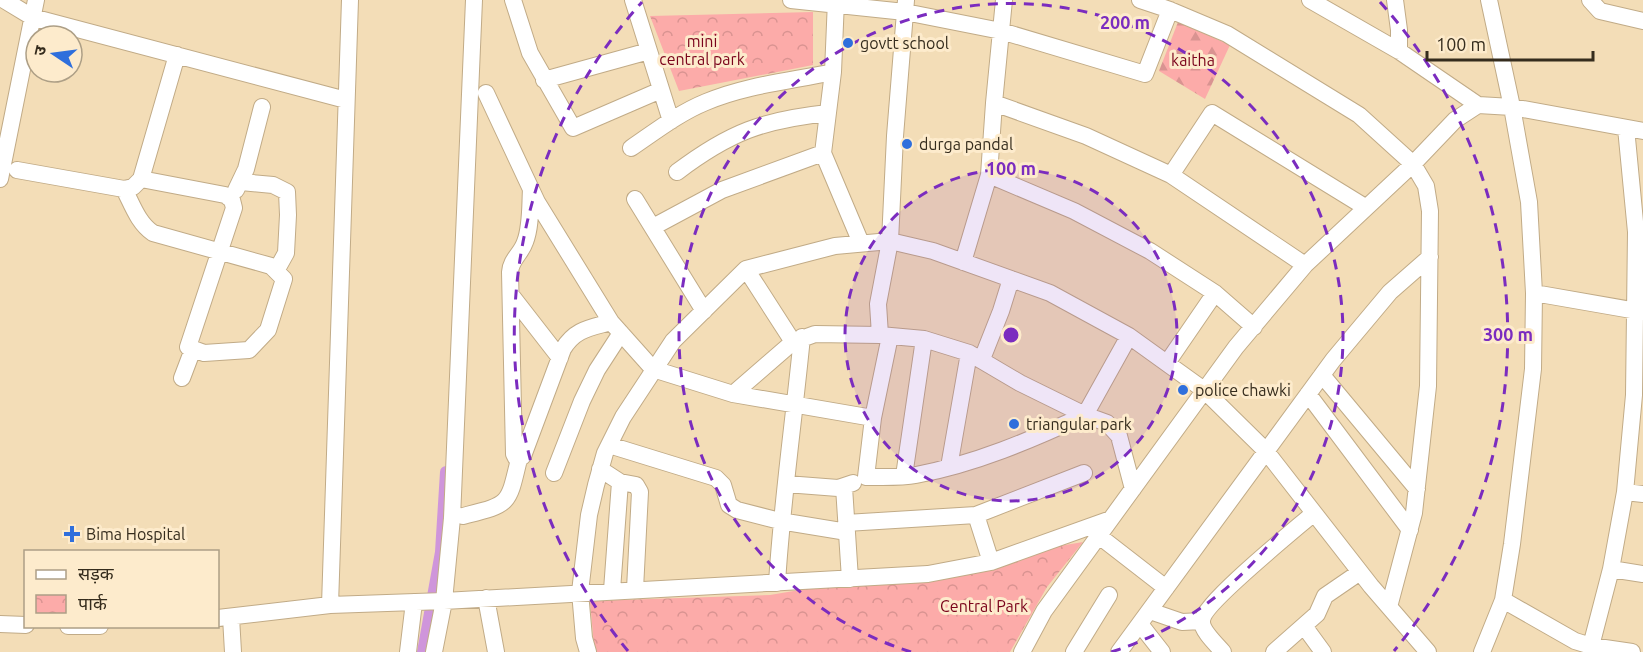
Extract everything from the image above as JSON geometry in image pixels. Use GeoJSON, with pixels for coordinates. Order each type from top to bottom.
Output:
{"type":"FeatureCollection","features":[{"type":"Feature","properties":{"kind":"street"},"geometry":{"type":"LineString","coordinates":[[4,0],[32,17],[345,100]]}},
{"type":"Feature","properties":{"kind":"street"},"geometry":{"type":"LineString","coordinates":[[0,178],[36,0]]}},
{"type":"Feature","properties":{"kind":"street"},"geometry":{"type":"LineString","coordinates":[[330,605],[350,0]]}},
{"type":"Feature","properties":{"kind":"street"},"geometry":{"type":"LineString","coordinates":[[434,652],[452,506],[474,0]]}},
{"type":"Feature","properties":{"kind":"street"},"geometry":{"type":"LineString","coordinates":[[513,0],[530,53],[573,128],[661,90]]}},
{"type":"Feature","properties":{"kind":"street"},"geometry":{"type":"LineString","coordinates":[[633,0],[671,121]]}},
{"type":"Feature","properties":{"kind":"street"},"geometry":{"type":"LineString","coordinates":[[792,0],[906,6],[1002,31],[1145,74],[1170,10]]}},
{"type":"Feature","properties":{"kind":"street"},"geometry":{"type":"LineString","coordinates":[[963,262],[989,175],[993,103],[1004,0]]}},
{"type":"Feature","properties":{"kind":"street"},"geometry":{"type":"LineString","coordinates":[[1140,0],[1227,34],[1359,115],[1413,164],[1426,186],[1430,211],[1428,386],[1414,513],[1389,607]]}},
{"type":"Feature","properties":{"kind":"street"},"geometry":{"type":"LineString","coordinates":[[1310,0],[1399,51],[1478,105],[1512,107],[1643,131]]}},
{"type":"Feature","properties":{"kind":"street"},"geometry":{"type":"LineString","coordinates":[[1395,0],[1400,30],[1399,51]]}},
{"type":"Feature","properties":{"kind":"street"},"geometry":{"type":"LineString","coordinates":[[1482,652],[1503,600],[1533,369],[1534,293],[1529,202],[1512,107],[1488,0]]}},
{"type":"Feature","properties":{"kind":"street"},"geometry":{"type":"LineString","coordinates":[[1590,0],[1600,10],[1643,21]]}},
{"type":"Feature","properties":{"kind":"street"},"geometry":{"type":"LineString","coordinates":[[836,2],[832,72],[823,153],[861,243]]}},
{"type":"Feature","properties":{"kind":"street"},"geometry":{"type":"LineString","coordinates":[[866,477],[885,335],[878,304],[890,241],[895,136],[906,6]]}},
{"type":"Feature","properties":{"kind":"street"},"geometry":{"type":"LineString","coordinates":[[544,80],[649,51]]}},
{"type":"Feature","properties":{"kind":"street"},"geometry":{"type":"LineString","coordinates":[[17,170],[124,189],[133,187],[141,179],[177,55]]}},
{"type":"Feature","properties":{"kind":"street"},"geometry":{"type":"LineString","coordinates":[[631,148],[671,121],[705,102],[734,92],[832,72]]}},
{"type":"Feature","properties":{"kind":"street"},"geometry":{"type":"LineString","coordinates":[[486,93],[531,188],[616,328],[653,369],[733,394],[873,418]]}},
{"type":"Feature","properties":{"kind":"street"},"geometry":{"type":"LineString","coordinates":[[993,103],[1086,136],[1171,175],[1305,264]]}},
{"type":"Feature","properties":{"kind":"street"},"geometry":{"type":"LineString","coordinates":[[1022,652],[1044,611],[1204,390],[1236,347],[1305,264],[1413,164],[1455,120],[1478,105]]}},
{"type":"Feature","properties":{"kind":"street"},"geometry":{"type":"LineString","coordinates":[[230,197],[241,182],[262,107]]}},
{"type":"Feature","properties":{"kind":"street"},"geometry":{"type":"LineString","coordinates":[[677,172],[718,143],[760,124],[828,113]]}},
{"type":"Feature","properties":{"kind":"street"},"geometry":{"type":"LineString","coordinates":[[1171,175],[1212,113],[1365,207]]}},
{"type":"Feature","properties":{"kind":"street"},"geometry":{"type":"LineString","coordinates":[[1591,646],[1611,569],[1625,492],[1638,395],[1639,233],[1626,128]]}},
{"type":"Feature","properties":{"kind":"street"},"geometry":{"type":"LineString","coordinates":[[653,228],[722,190],[823,153]]}},
{"type":"Feature","properties":{"kind":"street"},"geometry":{"type":"LineString","coordinates":[[989,175],[1107,227],[1150,251],[1215,293],[1254,327]]}},
{"type":"Feature","properties":{"kind":"street"},"geometry":{"type":"LineString","coordinates":[[124,189],[140,219],[153,233],[220,251],[271,266],[284,279],[268,330],[249,350],[204,352],[188,347],[220,251],[234,208],[232,200],[225,195],[141,179]]}},
{"type":"Feature","properties":{"kind":"street"},"geometry":{"type":"LineString","coordinates":[[241,182],[273,186],[287,192],[285,253],[276,272]]}},
{"type":"Feature","properties":{"kind":"street"},"geometry":{"type":"LineString","coordinates":[[519,459],[514,454],[511,264],[527,239],[531,188]]}},
{"type":"Feature","properties":{"kind":"street"},"geometry":{"type":"LineString","coordinates":[[635,199],[704,311]]}},
{"type":"Feature","properties":{"kind":"street"},"geometry":{"type":"LineString","coordinates":[[588,652],[584,638],[580,592],[589,514],[600,469],[623,417],[673,341],[746,269],[835,246],[890,241],[933,251],[1050,292],[1129,336],[1204,390],[1265,450],[1360,573],[1428,652]]}},
{"type":"Feature","properties":{"kind":"street"},"geometry":{"type":"LineString","coordinates":[[1119,652],[1322,375],[1390,292],[1430,257]]}},
{"type":"Feature","properties":{"kind":"street"},"geometry":{"type":"LineString","coordinates":[[746,269],[797,340],[796,406],[780,521],[777,583]]}},
{"type":"Feature","properties":{"kind":"street"},"geometry":{"type":"LineString","coordinates":[[949,468],[975,356],[1001,311],[1011,279]]}},
{"type":"Feature","properties":{"kind":"street"},"geometry":{"type":"LineString","coordinates":[[1167,363],[1215,293]]}},
{"type":"Feature","properties":{"kind":"street"},"geometry":{"type":"LineString","coordinates":[[1534,293],[1639,311]]}},
{"type":"Feature","properties":{"kind":"street"},"geometry":{"type":"LineString","coordinates":[[511,295],[560,358]]}},
{"type":"Feature","properties":{"kind":"street"},"geometry":{"type":"LineString","coordinates":[[463,516],[492,509],[508,499],[513,489],[519,459],[523,456],[568,340],[575,333],[616,328]]}},
{"type":"Feature","properties":{"kind":"street"},"geometry":{"type":"LineString","coordinates":[[554,473],[582,401],[616,328]]}},
{"type":"Feature","properties":{"kind":"street"},"geometry":{"type":"LineString","coordinates":[[733,394],[797,340],[821,333],[924,339],[975,356],[1020,383],[1085,415],[1107,423],[1119,436],[1133,489]]}},
{"type":"Feature","properties":{"kind":"street"},"geometry":{"type":"LineString","coordinates":[[786,484],[844,487],[866,477],[904,476],[949,468],[1029,441],[1085,415],[1129,336]]}},
{"type":"Feature","properties":{"kind":"street"},"geometry":{"type":"LineString","coordinates":[[904,476],[924,339]]}},
{"type":"Feature","properties":{"kind":"street"},"geometry":{"type":"LineString","coordinates":[[182,378],[193,349]]}},
{"type":"Feature","properties":{"kind":"street"},"geometry":{"type":"LineString","coordinates":[[1322,375],[1417,489]]}},
{"type":"Feature","properties":{"kind":"street"},"geometry":{"type":"LineString","coordinates":[[1308,394],[1410,530]]}},
{"type":"Feature","properties":{"kind":"street"},"geometry":{"type":"LineString","coordinates":[[609,446],[716,478],[723,485],[732,508],[780,521],[847,527],[976,515],[1084,473]]}},
{"type":"Feature","properties":{"kind":"street"},"geometry":{"type":"LineString","coordinates":[[600,469],[620,482],[636,485],[640,492],[635,589]]}},
{"type":"Feature","properties":{"kind":"street"},"geometry":{"type":"LineString","coordinates":[[612,591],[620,482]]}},
{"type":"Feature","properties":{"kind":"street"},"geometry":{"type":"LineString","coordinates":[[844,487],[850,579]]}},
{"type":"Feature","properties":{"kind":"street"},"geometry":{"type":"LineString","coordinates":[[1625,492],[1643,494]]}},
{"type":"Feature","properties":{"kind":"street"},"geometry":{"type":"LineString","coordinates":[[1223,652],[1204,628],[1202,621],[1205,612],[1226,589],[1314,513]]}},
{"type":"Feature","properties":{"kind":"street"},"geometry":{"type":"LineString","coordinates":[[976,515],[992,562]]}},
{"type":"Feature","properties":{"kind":"street"},"geometry":{"type":"LineString","coordinates":[[233,652],[224,617],[330,605],[928,574],[992,562],[1111,519]]}},
{"type":"Feature","properties":{"kind":"street"},"geometry":{"type":"LineString","coordinates":[[1099,536],[1166,588]]}},
{"type":"Feature","properties":{"kind":"street"},"geometry":{"type":"LineString","coordinates":[[1611,569],[1643,574]]}},
{"type":"Feature","properties":{"kind":"street"},"geometry":{"type":"LineString","coordinates":[[1274,652],[1317,614],[1325,596],[1360,573]]}},
{"type":"Feature","properties":{"kind":"street"},"geometry":{"type":"LineString","coordinates":[[1074,652],[1109,595]]}},
{"type":"Feature","properties":{"kind":"street"},"geometry":{"type":"LineString","coordinates":[[486,598],[496,652]]}},
{"type":"Feature","properties":{"kind":"street"},"geometry":{"type":"LineString","coordinates":[[1503,600],[1575,641],[1591,646],[1632,652]]}},
{"type":"Feature","properties":{"kind":"street"},"geometry":{"type":"LineString","coordinates":[[408,652],[414,602]]}},
{"type":"Feature","properties":{"kind":"street"},"geometry":{"type":"LineString","coordinates":[[1145,618],[1182,622],[1202,621]]}},
{"type":"Feature","properties":{"kind":"street"},"geometry":{"type":"LineString","coordinates":[[1145,618],[1162,652]]}},
{"type":"Feature","properties":{"kind":"street"},"geometry":{"type":"LineString","coordinates":[[0,624],[24,625]]}},
{"type":"Feature","properties":{"kind":"street"},"geometry":{"type":"LineString","coordinates":[[1304,627],[1323,652]]}},
{"type":"Feature","properties":{"kind":"green space","name":"mini central park"},"geometry":{"type":"Polygon","coordinates":[[[813,12],[813,65],[679,91],[650,16],[813,12]]]}},
{"type":"Feature","properties":{"kind":"green space","name":"kaitha"},"geometry":{"type":"Polygon","coordinates":[[[1178,22],[1230,45],[1205,99],[1159,71],[1178,22]]]}},
{"type":"Feature","properties":{"kind":"green space","name":"Central Park"},"geometry":{"type":"Polygon","coordinates":[[[1083,542],[1047,587],[1010,652],[596,652],[594,646],[590,601],[770,595],[1083,542]]]}},
{"type":"Feature","properties":{"kind":"waterway"},"geometry":{"type":"LineString","coordinates":[[423,652],[441,552],[446,472]]}},
{"type":"Feature","properties":{"kind":"place","name":"govtt school"},"geometry":{"type":"Point","coordinates":[848,43]}},
{"type":"Feature","properties":{"kind":"place","name":"durga pandal"},"geometry":{"type":"Point","coordinates":[907,144]}},
{"type":"Feature","properties":{"kind":"place","name":"police chawki"},"geometry":{"type":"Point","coordinates":[1183,390]}},
{"type":"Feature","properties":{"kind":"place","name":"triangular park"},"geometry":{"type":"Point","coordinates":[1014,424]}},
{"type":"Feature","properties":{"kind":"place","name":"Bima Hospital"},"geometry":{"type":"Point","coordinates":[72,534]}}]}
